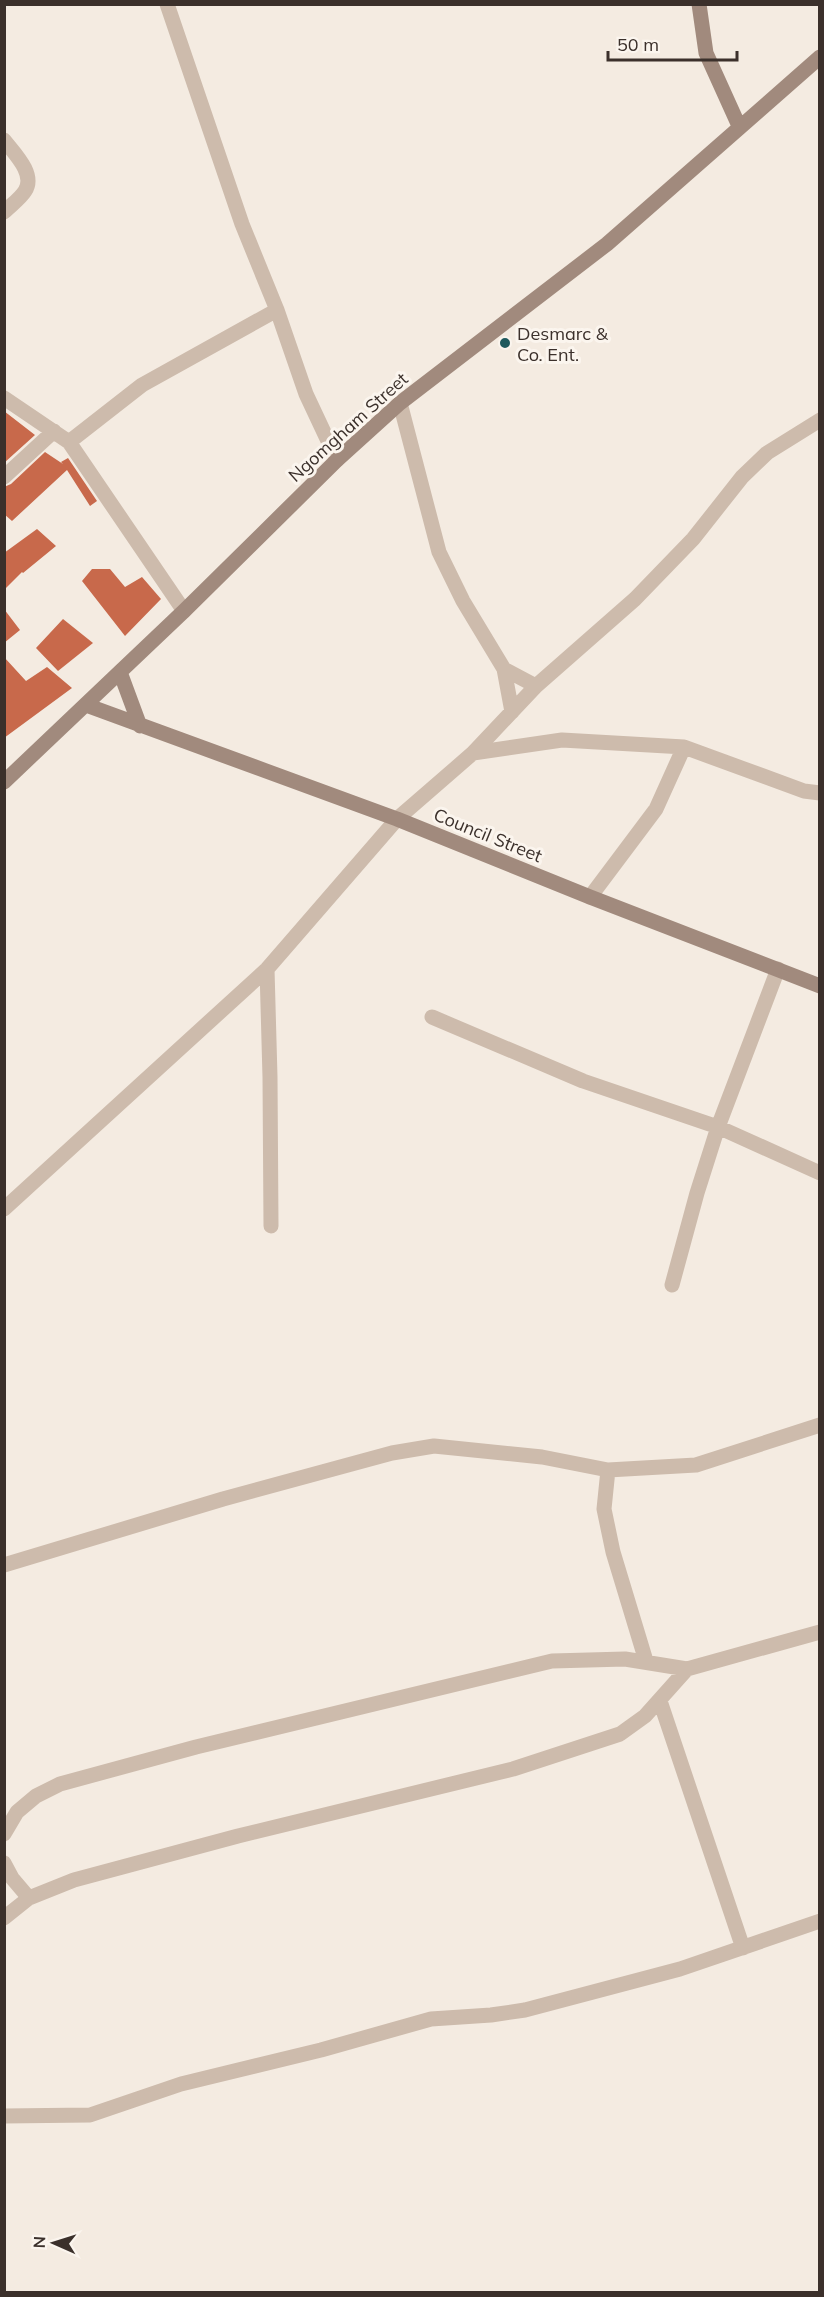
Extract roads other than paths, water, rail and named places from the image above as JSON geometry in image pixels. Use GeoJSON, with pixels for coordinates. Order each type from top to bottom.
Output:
{"type":"FeatureCollection","features":[{"type":"Feature","properties":{"kind":"main road"},"geometry":{"type":"LineString","coordinates":[[699,4],[706,53],[739,126]]}},
{"type":"Feature","properties":{"kind":"main road","name":"Ngomgham Street"},"geometry":{"type":"LineString","coordinates":[[4,782],[184,611],[337,460],[400,403],[606,244],[819,57]]}},
{"type":"Feature","properties":{"kind":"main road"},"geometry":{"type":"LineString","coordinates":[[120,672],[140,726]]}},
{"type":"Feature","properties":{"kind":"main road","name":"Council Street"},"geometry":{"type":"LineString","coordinates":[[86,705],[397,819],[819,986]]}},
{"type":"Feature","properties":{"kind":"street"},"geometry":{"type":"LineString","coordinates":[[167,4],[242,224],[277,310],[306,394],[337,460]]}},
{"type":"Feature","properties":{"kind":"street"},"geometry":{"type":"LineString","coordinates":[[4,140],[25,168],[28,177],[26,190],[4,212]]}},
{"type":"Feature","properties":{"kind":"street"},"geometry":{"type":"LineString","coordinates":[[69,442],[142,385],[277,310]]}},
{"type":"Feature","properties":{"kind":"street"},"geometry":{"type":"LineString","coordinates":[[4,398],[69,442],[184,611]]}},
{"type":"Feature","properties":{"kind":"street"},"geometry":{"type":"LineString","coordinates":[[400,403],[439,552],[463,601],[504,669],[512,712]]}},
{"type":"Feature","properties":{"kind":"street"},"geometry":{"type":"LineString","coordinates":[[4,1209],[267,969],[397,819],[473,753],[536,686],[635,599],[693,539],[742,477],[767,453],[819,420]]}},
{"type":"Feature","properties":{"kind":"street"},"geometry":{"type":"LineString","coordinates":[[4,477],[54,431]]}},
{"type":"Feature","properties":{"kind":"street"},"geometry":{"type":"LineString","coordinates":[[504,669],[536,686]]}},
{"type":"Feature","properties":{"kind":"street"},"geometry":{"type":"LineString","coordinates":[[473,753],[562,740],[684,747],[804,791],[819,793]]}},
{"type":"Feature","properties":{"kind":"street"},"geometry":{"type":"LineString","coordinates":[[590,897],[656,809],[684,747]]}},
{"type":"Feature","properties":{"kind":"street"},"geometry":{"type":"LineString","coordinates":[[267,969],[271,1226]]}},
{"type":"Feature","properties":{"kind":"street"},"geometry":{"type":"LineString","coordinates":[[672,1285],[718,1127],[778,969]]}},
{"type":"Feature","properties":{"kind":"street"},"geometry":{"type":"LineString","coordinates":[[432,1017],[583,1081],[718,1127],[819,1173]]}},
{"type":"Feature","properties":{"kind":"street"},"geometry":{"type":"LineString","coordinates":[[4,1565],[223,1499],[392,1453],[434,1446],[542,1457],[608,1470],[696,1465],[819,1425]]}},
{"type":"Feature","properties":{"kind":"street"},"geometry":{"type":"LineString","coordinates":[[608,1470],[604,1509],[613,1552],[646,1661]]}},
{"type":"Feature","properties":{"kind":"street"},"geometry":{"type":"LineString","coordinates":[[4,1834],[17,1812],[36,1796],[60,1784],[196,1747],[552,1661],[626,1659],[687,1669],[819,1632]]}},
{"type":"Feature","properties":{"kind":"street"},"geometry":{"type":"LineString","coordinates":[[4,1918],[29,1898],[74,1880],[513,1769],[620,1734],[645,1716],[687,1669]]}},
{"type":"Feature","properties":{"kind":"street"},"geometry":{"type":"LineString","coordinates":[[660,1701],[743,1948]]}},
{"type":"Feature","properties":{"kind":"street"},"geometry":{"type":"LineString","coordinates":[[4,1863],[12,1878],[29,1898]]}},
{"type":"Feature","properties":{"kind":"street"},"geometry":{"type":"LineString","coordinates":[[4,2116],[90,2115],[182,2084],[321,2050],[431,2019],[525,2010],[680,1970],[819,1921]]}},
{"type":"Feature","properties":{"kind":"place","name":"Desmarc & Co. Ent."},"geometry":{"type":"Point","coordinates":[505,343]}}]}
